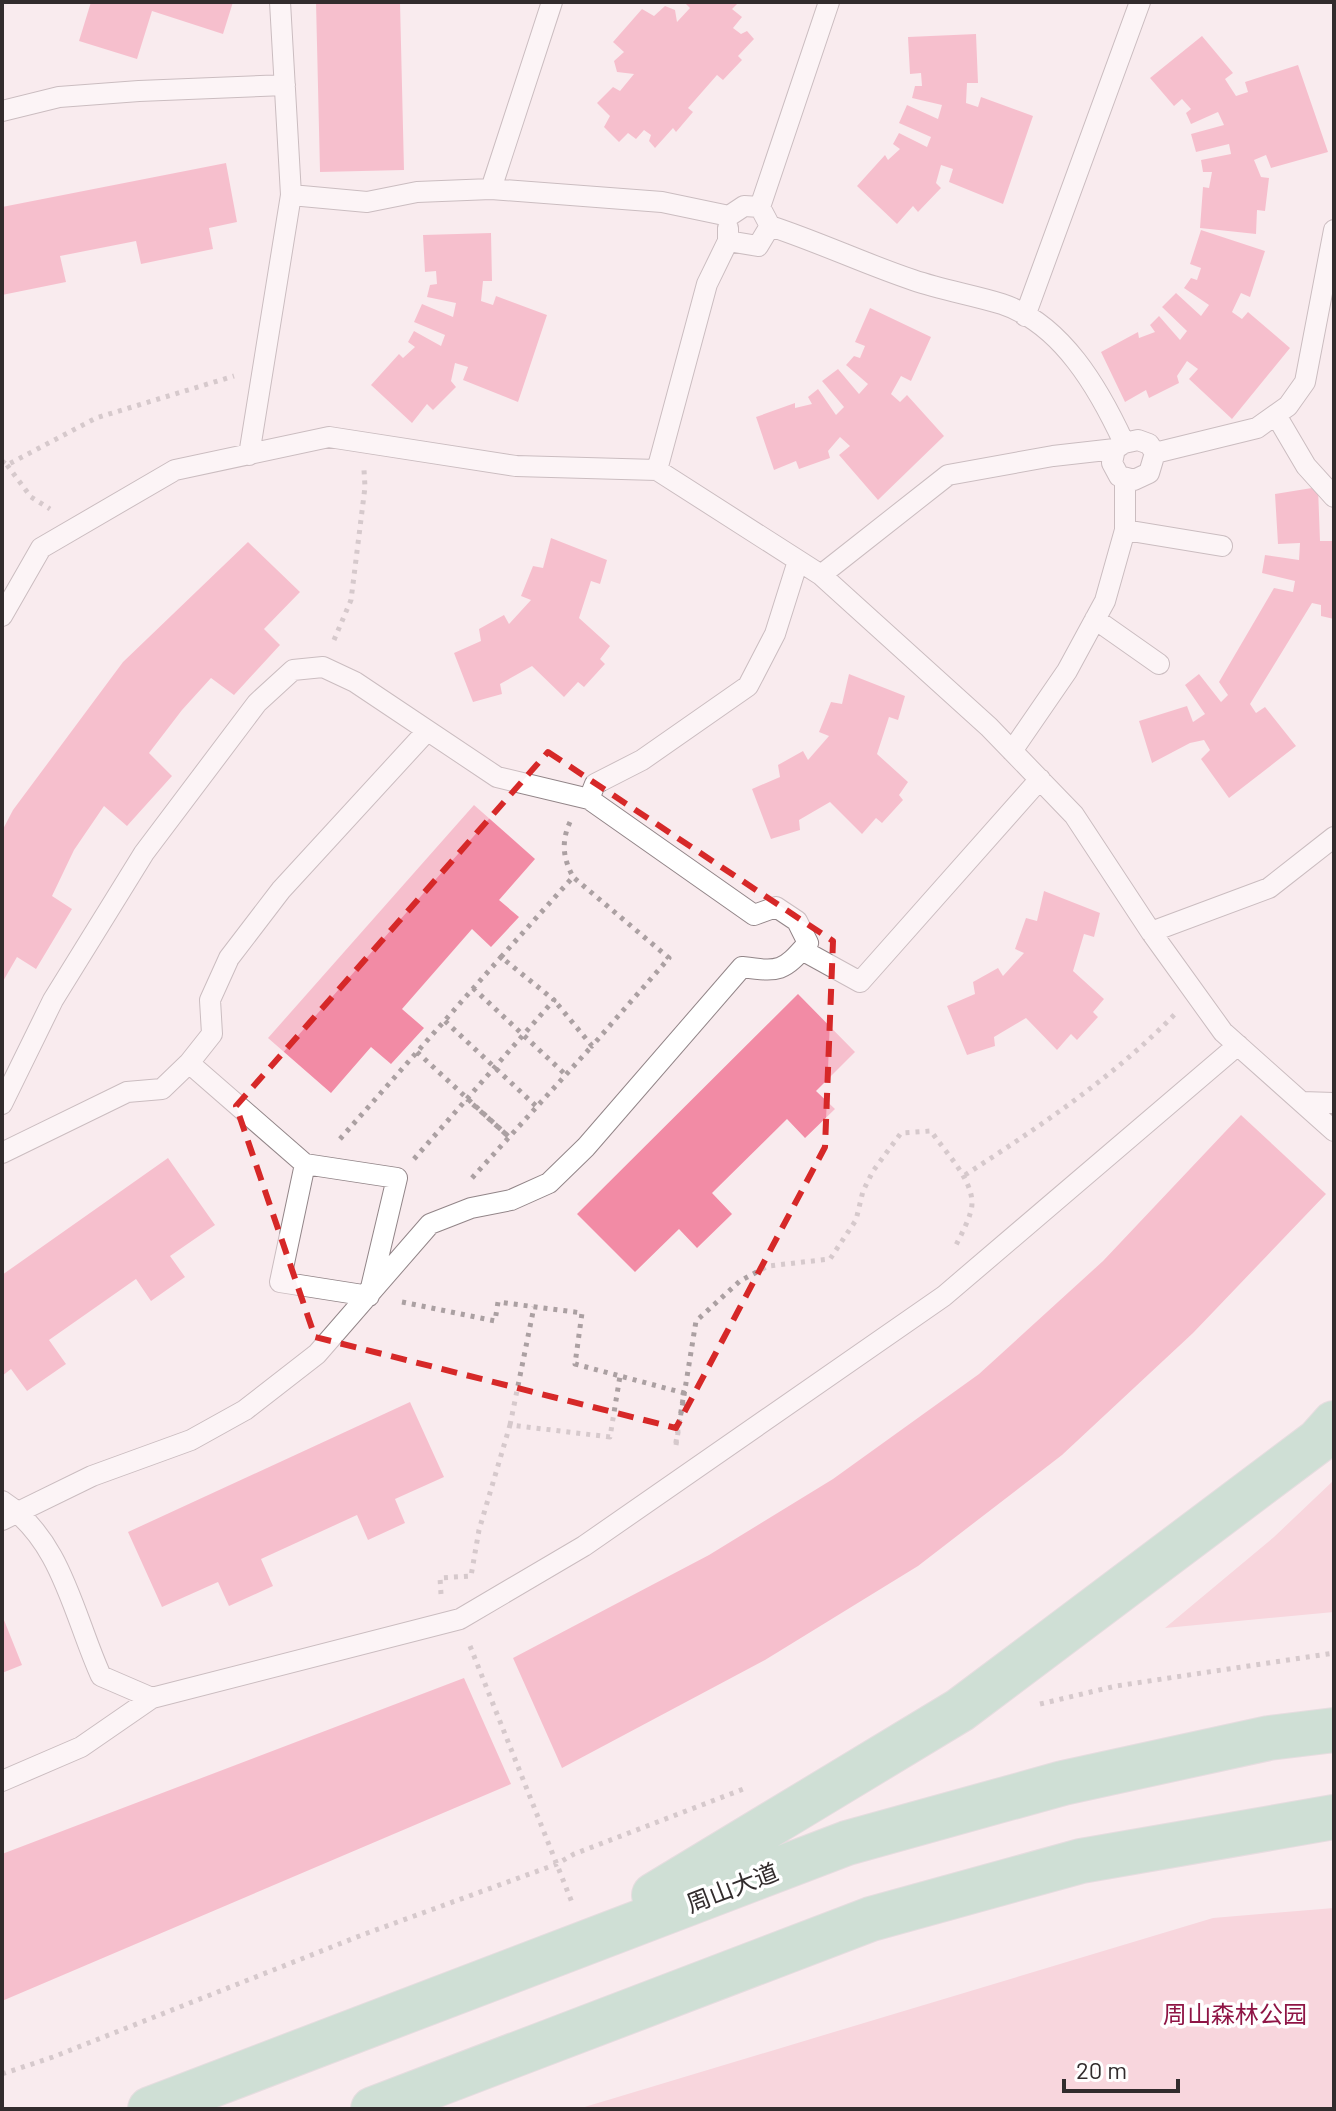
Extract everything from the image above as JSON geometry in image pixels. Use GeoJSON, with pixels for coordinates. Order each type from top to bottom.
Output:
{"type":"FeatureCollection","features":[{"type":"Feature","properties":{"kind":"main road"},"geometry":{"type":"LineString","coordinates":[[574,1945],[960,1710],[1318,1441],[1334,1423]]}},
{"type":"Feature","properties":{"kind":"main road","name":"周山大道"},"geometry":{"type":"LineString","coordinates":[[150,2109],[847,1843],[1063,1783],[1269,1738],[1334,1730]]}},
{"type":"Feature","properties":{"kind":"main road"},"geometry":{"type":"LineString","coordinates":[[373,2109],[871,1919],[1081,1861],[1334,1817]]}},
{"type":"Feature","properties":{"kind":"lane"},"geometry":{"type":"LineString","coordinates":[[249,455],[291,195],[280,2]]}},
{"type":"Feature","properties":{"kind":"lane"},"geometry":{"type":"LineString","coordinates":[[491,189],[552,2]]}},
{"type":"Feature","properties":{"kind":"lane"},"geometry":{"type":"LineString","coordinates":[[829,2],[760,207],[770,226],[915,281],[1005,305],[1042,326],[1076,361],[1107,406],[1120,446],[1112,463],[1119,476],[1134,480],[1149,473],[1155,453]]}},
{"type":"Feature","properties":{"kind":"lane"},"geometry":{"type":"LineString","coordinates":[[1025,316],[1140,2]]}},
{"type":"Feature","properties":{"kind":"lane"},"geometry":{"type":"LineString","coordinates":[[2,111],[59,97],[285,85]]}},
{"type":"Feature","properties":{"kind":"lane"},"geometry":{"type":"LineString","coordinates":[[291,195],[367,202],[417,192],[491,189],[662,202],[729,216],[744,206],[760,207]]}},
{"type":"Feature","properties":{"kind":"lane"},"geometry":{"type":"LineString","coordinates":[[657,470],[707,284],[728,241],[729,216]]}},
{"type":"Feature","properties":{"kind":"lane"},"geometry":{"type":"LineString","coordinates":[[728,241],[758,246],[770,226]]}},
{"type":"Feature","properties":{"kind":"lane"},"geometry":{"type":"LineString","coordinates":[[1155,453],[1248,431],[1288,406],[1305,382],[1334,230]]}},
{"type":"Feature","properties":{"kind":"lane"},"geometry":{"type":"LineString","coordinates":[[1276,415],[1306,466],[1334,497]]}},
{"type":"Feature","properties":{"kind":"lane"},"geometry":{"type":"LineString","coordinates":[[2,616],[41,548],[175,470],[329,437],[516,466],[657,470],[821,575],[1012,751],[1074,815],[1151,932],[1223,1032],[1334,1131]]}},
{"type":"Feature","properties":{"kind":"lane"},"geometry":{"type":"LineString","coordinates":[[821,575],[948,475],[1120,446],[1138,440],[1149,444],[1155,453]]}},
{"type":"Feature","properties":{"kind":"lane"},"geometry":{"type":"LineString","coordinates":[[1012,751],[1067,671],[1105,601],[1125,530],[1125,478]]}},
{"type":"Feature","properties":{"kind":"lane"},"geometry":{"type":"LineString","coordinates":[[1125,530],[1222,546]]}},
{"type":"Feature","properties":{"kind":"lane"},"geometry":{"type":"LineString","coordinates":[[589,799],[595,784],[642,760],[748,686],[775,634],[798,561]]}},
{"type":"Feature","properties":{"kind":"lane"},"geometry":{"type":"LineString","coordinates":[[1095,619],[1159,664]]}},
{"type":"Feature","properties":{"kind":"lane"},"geometry":{"type":"LineString","coordinates":[[2,1104],[53,1000],[144,853],[257,703],[293,670],[323,667],[355,682],[497,777],[589,799],[754,915],[776,907],[797,921],[808,943],[789,965],[767,970],[742,967],[586,1147],[549,1183],[511,1200],[471,1208],[430,1224],[317,1354],[245,1410],[191,1440],[7,1511]]}},
{"type":"Feature","properties":{"kind":"lane"},"geometry":{"type":"LineString","coordinates":[[2,1153],[127,1092],[162,1089],[189,1063],[212,1034],[210,1000],[229,958],[281,890],[427,731]]}},
{"type":"Feature","properties":{"kind":"lane"},"geometry":{"type":"LineString","coordinates":[[802,950],[860,982],[1040,779]]}},
{"type":"Feature","properties":{"kind":"lane"},"geometry":{"type":"LineString","coordinates":[[1151,932],[1269,888],[1334,837]]}},
{"type":"Feature","properties":{"kind":"lane"},"geometry":{"type":"LineString","coordinates":[[2,1781],[81,1747],[152,1698],[452,1621],[584,1546],[944,1296],[1238,1045]]}},
{"type":"Feature","properties":{"kind":"lane"},"geometry":{"type":"LineString","coordinates":[[189,1063],[310,1165],[397,1178],[369,1296]]}},
{"type":"Feature","properties":{"kind":"lane"},"geometry":{"type":"LineString","coordinates":[[1302,1102],[1334,1103]]}},
{"type":"Feature","properties":{"kind":"lane"},"geometry":{"type":"LineString","coordinates":[[310,1165],[280,1282],[369,1296]]}},
{"type":"Feature","properties":{"kind":"lane"},"geometry":{"type":"LineString","coordinates":[[7,1511],[41,1535],[56,1562],[101,1676],[152,1698]]}},
{"type":"Feature","properties":{"kind":"path"},"geometry":{"type":"LineString","coordinates":[[77,527],[31,497],[4,463],[96,418],[263,366]]}},
{"type":"Feature","properties":{"kind":"path"},"geometry":{"type":"LineString","coordinates":[[323,667],[351,600],[365,487],[363,442]]}},
{"type":"Feature","properties":{"kind":"path"},"geometry":{"type":"LineString","coordinates":[[430,1224],[669,958],[573,877],[564,860],[565,835],[572,818],[589,799]]}},
{"type":"Feature","properties":{"kind":"path"},"geometry":{"type":"LineString","coordinates":[[310,1165],[417,1052],[573,877]]}},
{"type":"Feature","properties":{"kind":"path"},"geometry":{"type":"LineString","coordinates":[[501,957],[554,1000],[592,1046]]}},
{"type":"Feature","properties":{"kind":"path"},"geometry":{"type":"LineString","coordinates":[[473,988],[566,1075]]}},
{"type":"Feature","properties":{"kind":"path"},"geometry":{"type":"LineString","coordinates":[[965,1175],[1021,1139],[1150,1040],[1195,993]]}},
{"type":"Feature","properties":{"kind":"path"},"geometry":{"type":"LineString","coordinates":[[397,1178],[554,1000]]}},
{"type":"Feature","properties":{"kind":"path"},"geometry":{"type":"LineString","coordinates":[[445,1021],[537,1107]]}},
{"type":"Feature","properties":{"kind":"path"},"geometry":{"type":"LineString","coordinates":[[417,1052],[509,1137]]}},
{"type":"Feature","properties":{"kind":"path"},"geometry":{"type":"LineString","coordinates":[[467,1099],[509,1137]]}},
{"type":"Feature","properties":{"kind":"path"},"geometry":{"type":"LineString","coordinates":[[669,1487],[696,1321],[740,1281],[768,1266],[830,1259],[856,1220],[863,1191],[873,1171],[901,1133],[931,1131],[951,1161],[965,1175],[973,1204],[954,1250]]}},
{"type":"Feature","properties":{"kind":"path"},"geometry":{"type":"LineString","coordinates":[[369,1296],[495,1321],[498,1302],[582,1313],[575,1364],[684,1393],[669,1487]]}},
{"type":"Feature","properties":{"kind":"path"},"geometry":{"type":"LineString","coordinates":[[534,1307],[510,1425],[479,1530],[471,1576],[440,1578],[452,1621],[557,1864],[574,1945]]}},
{"type":"Feature","properties":{"kind":"path"},"geometry":{"type":"LineString","coordinates":[[510,1425],[610,1437],[620,1376]]}},
{"type":"Feature","properties":{"kind":"path"},"geometry":{"type":"LineString","coordinates":[[1031,1706],[1116,1686],[1334,1653]]}},
{"type":"Feature","properties":{"kind":"path"},"geometry":{"type":"LineString","coordinates":[[2,2074],[53,2057],[362,1935],[557,1864],[574,1854],[756,1784]]}},
{"type":"Feature","properties":{"kind":"highlighted area"},"geometry":{"type":"Polygon","coordinates":[[[548,752],[833,941],[825,1147],[676,1428],[315,1337],[236,1106],[548,752]]]}},
{"type":"Feature","properties":{"kind":"green space"},"geometry":{"type":"Polygon","coordinates":[[[1334,1480],[1334,1612],[1165,1628],[1274,1537],[1334,1480]]]}},
{"type":"Feature","properties":{"kind":"green space","name":"周山森林公园"},"geometry":{"type":"Polygon","coordinates":[[[1334,1908],[1334,2109],[578,2109],[1213,1918],[1334,1908]]]}},
{"type":"Feature","properties":{"kind":"building"},"geometry":{"type":"Polygon","coordinates":[[[91,2],[233,2],[223,34],[152,11],[137,59],[79,41],[91,2]]]}},
{"type":"Feature","properties":{"kind":"building"},"geometry":{"type":"Polygon","coordinates":[[[316,2],[400,2],[404,170],[320,172],[316,2]]]}},
{"type":"Feature","properties":{"kind":"building"},"geometry":{"type":"Polygon","coordinates":[[[684,2],[739,2],[732,9],[742,17],[733,28],[741,34],[747,31],[754,39],[738,56],[742,60],[723,80],[717,75],[688,108],[693,112],[676,132],[673,128],[655,148],[649,141],[651,135],[644,130],[636,139],[628,133],[619,142],[604,127],[610,116],[597,103],[613,87],[620,91],[634,74],[617,72],[614,61],[624,52],[613,42],[642,9],[654,16],[665,6],[675,10],[677,22],[690,8],[684,2]]]}},
{"type":"Feature","properties":{"kind":"building"},"geometry":{"type":"Polygon","coordinates":[[[976,34],[978,83],[967,83],[966,103],[978,107],[981,97],[1033,116],[1003,204],[949,182],[953,169],[941,165],[936,183],[941,188],[918,212],[913,206],[897,224],[857,186],[885,155],[888,160],[900,149],[893,144],[899,133],[927,147],[931,137],[899,123],[907,105],[938,119],[942,105],[912,98],[915,86],[922,86],[921,73],[910,74],[908,37],[976,34]]]}},
{"type":"Feature","properties":{"kind":"building"},"geometry":{"type":"Polygon","coordinates":[[[1202,36],[1233,73],[1225,79],[1236,96],[1248,92],[1245,82],[1298,65],[1328,152],[1271,168],[1266,155],[1254,160],[1261,177],[1269,178],[1265,211],[1257,210],[1256,234],[1200,228],[1203,187],[1209,188],[1212,172],[1203,172],[1201,160],[1231,154],[1229,144],[1196,152],[1191,134],[1224,125],[1218,112],[1191,124],[1186,113],[1191,109],[1182,99],[1174,106],[1150,78],[1202,36]]]}},
{"type":"Feature","properties":{"kind":"building"},"geometry":{"type":"Polygon","coordinates":[[[226,163],[237,222],[209,228],[213,249],[141,264],[136,241],[60,256],[66,282],[2,295],[2,207],[226,163]]]}},
{"type":"Feature","properties":{"kind":"building"},"geometry":{"type":"Polygon","coordinates":[[[1201,230],[1265,251],[1250,297],[1241,293],[1232,312],[1242,319],[1248,312],[1290,348],[1232,419],[1189,379],[1198,369],[1187,361],[1177,376],[1179,383],[1149,398],[1146,390],[1125,402],[1101,352],[1138,332],[1139,338],[1155,332],[1150,325],[1159,316],[1180,340],[1187,331],[1162,307],[1176,293],[1201,316],[1209,305],[1184,288],[1191,278],[1197,280],[1201,268],[1190,264],[1201,230]]]}},
{"type":"Feature","properties":{"kind":"building"},"geometry":{"type":"Polygon","coordinates":[[[491,233],[492,281],[483,281],[481,301],[493,305],[496,296],[547,315],[518,402],[463,380],[468,367],[455,363],[451,381],[456,387],[433,410],[427,404],[412,423],[371,385],[399,354],[403,358],[415,347],[408,342],[414,331],[441,346],[445,335],[414,322],[422,304],[453,317],[456,303],[427,297],[430,285],[437,284],[436,271],[425,272],[423,235],[491,233]]]}},
{"type":"Feature","properties":{"kind":"building"},"geometry":{"type":"Polygon","coordinates":[[[870,308],[931,337],[911,381],[901,376],[891,394],[900,402],[907,395],[944,436],[878,500],[839,455],[850,446],[840,437],[828,451],[830,458],[799,469],[796,461],[774,470],[756,417],[795,403],[795,408],[812,404],[808,397],[818,389],[836,415],[844,407],[822,381],[838,369],[859,394],[868,384],[846,365],[854,356],[860,358],[865,346],[855,342],[870,308]]]}},
{"type":"Feature","properties":{"kind":"building"},"geometry":{"type":"Polygon","coordinates":[[[1318,487],[1320,541],[1334,541],[1334,619],[1321,616],[1321,605],[1312,603],[1250,704],[1256,713],[1265,707],[1296,746],[1229,798],[1201,759],[1210,750],[1204,740],[1190,743],[1152,763],[1139,721],[1187,706],[1193,722],[1205,714],[1185,685],[1199,674],[1221,702],[1228,695],[1219,682],[1274,588],[1293,592],[1295,581],[1262,573],[1265,555],[1299,560],[1300,543],[1278,544],[1275,494],[1318,487]]]}},
{"type":"Feature","properties":{"kind":"building"},"geometry":{"type":"Polygon","coordinates":[[[551,538],[607,560],[600,584],[591,581],[579,618],[610,646],[600,659],[605,664],[584,687],[578,682],[564,697],[532,666],[500,684],[502,694],[473,702],[454,653],[481,641],[479,629],[504,615],[509,624],[531,600],[521,596],[533,566],[543,568],[551,538]]]}},
{"type":"Feature","properties":{"kind":"building"},"geometry":{"type":"Polygon","coordinates":[[[248,542],[300,592],[264,629],[280,645],[234,695],[211,678],[182,710],[149,753],[172,776],[127,826],[104,806],[74,850],[52,896],[72,909],[36,969],[17,957],[2,983],[2,831],[13,810],[123,662],[248,542]]]}},
{"type":"Feature","properties":{"kind":"building"},"geometry":{"type":"Polygon","coordinates":[[[849,674],[905,696],[898,720],[889,717],[877,754],[908,782],[899,795],[903,800],[882,823],[876,818],[862,834],[830,802],[799,820],[800,830],[771,839],[752,789],[780,777],[778,765],[803,751],[808,760],[829,736],[819,732],[831,702],[842,704],[849,674]]]}},
{"type":"Feature","properties":{"kind":"building"},"geometry":{"type":"Polygon","coordinates":[[[474,805],[535,859],[499,900],[519,917],[491,947],[472,929],[402,1009],[424,1028],[391,1064],[371,1047],[331,1093],[268,1038],[474,805]]]}},
{"type":"Feature","properties":{"kind":"building"},"geometry":{"type":"Polygon","coordinates":[[[1044,891],[1100,913],[1094,937],[1084,934],[1073,971],[1104,999],[1093,1012],[1098,1017],[1077,1040],[1071,1034],[1057,1050],[1026,1018],[994,1037],[995,1046],[967,1055],[947,1006],[975,994],[973,982],[998,968],[1003,976],[1024,953],[1015,949],[1026,918],[1037,921],[1044,891]]]}},
{"type":"Feature","properties":{"kind":"building"},"geometry":{"type":"Polygon","coordinates":[[[798,994],[855,1052],[816,1091],[835,1109],[805,1138],[787,1119],[712,1193],[732,1214],[697,1248],[679,1229],[635,1272],[577,1214],[798,994]]]}},
{"type":"Feature","properties":{"kind":"building"},"geometry":{"type":"Polygon","coordinates":[[[1241,1115],[1326,1194],[1193,1333],[1062,1455],[918,1566],[765,1660],[562,1768],[513,1658],[709,1555],[833,1479],[979,1374],[1103,1261],[1241,1115]]]}},
{"type":"Feature","properties":{"kind":"building"},"geometry":{"type":"Polygon","coordinates":[[[168,1158],[215,1225],[170,1256],[185,1277],[151,1301],[136,1279],[49,1340],[66,1364],[27,1391],[11,1369],[2,1376],[2,1275],[168,1158]]]}},
{"type":"Feature","properties":{"kind":"building"},"geometry":{"type":"Polygon","coordinates":[[[410,1402],[444,1477],[395,1499],[405,1523],[368,1540],[357,1515],[261,1559],[273,1586],[229,1606],[218,1582],[162,1607],[128,1532],[410,1402]]]}},
{"type":"Feature","properties":{"kind":"building"},"geometry":{"type":"Polygon","coordinates":[[[2,1615],[22,1665],[2,1673],[2,1615]]]}},
{"type":"Feature","properties":{"kind":"building"},"geometry":{"type":"Polygon","coordinates":[[[464,1678],[511,1784],[2,2001],[2,1854],[464,1678]]]}}]}
